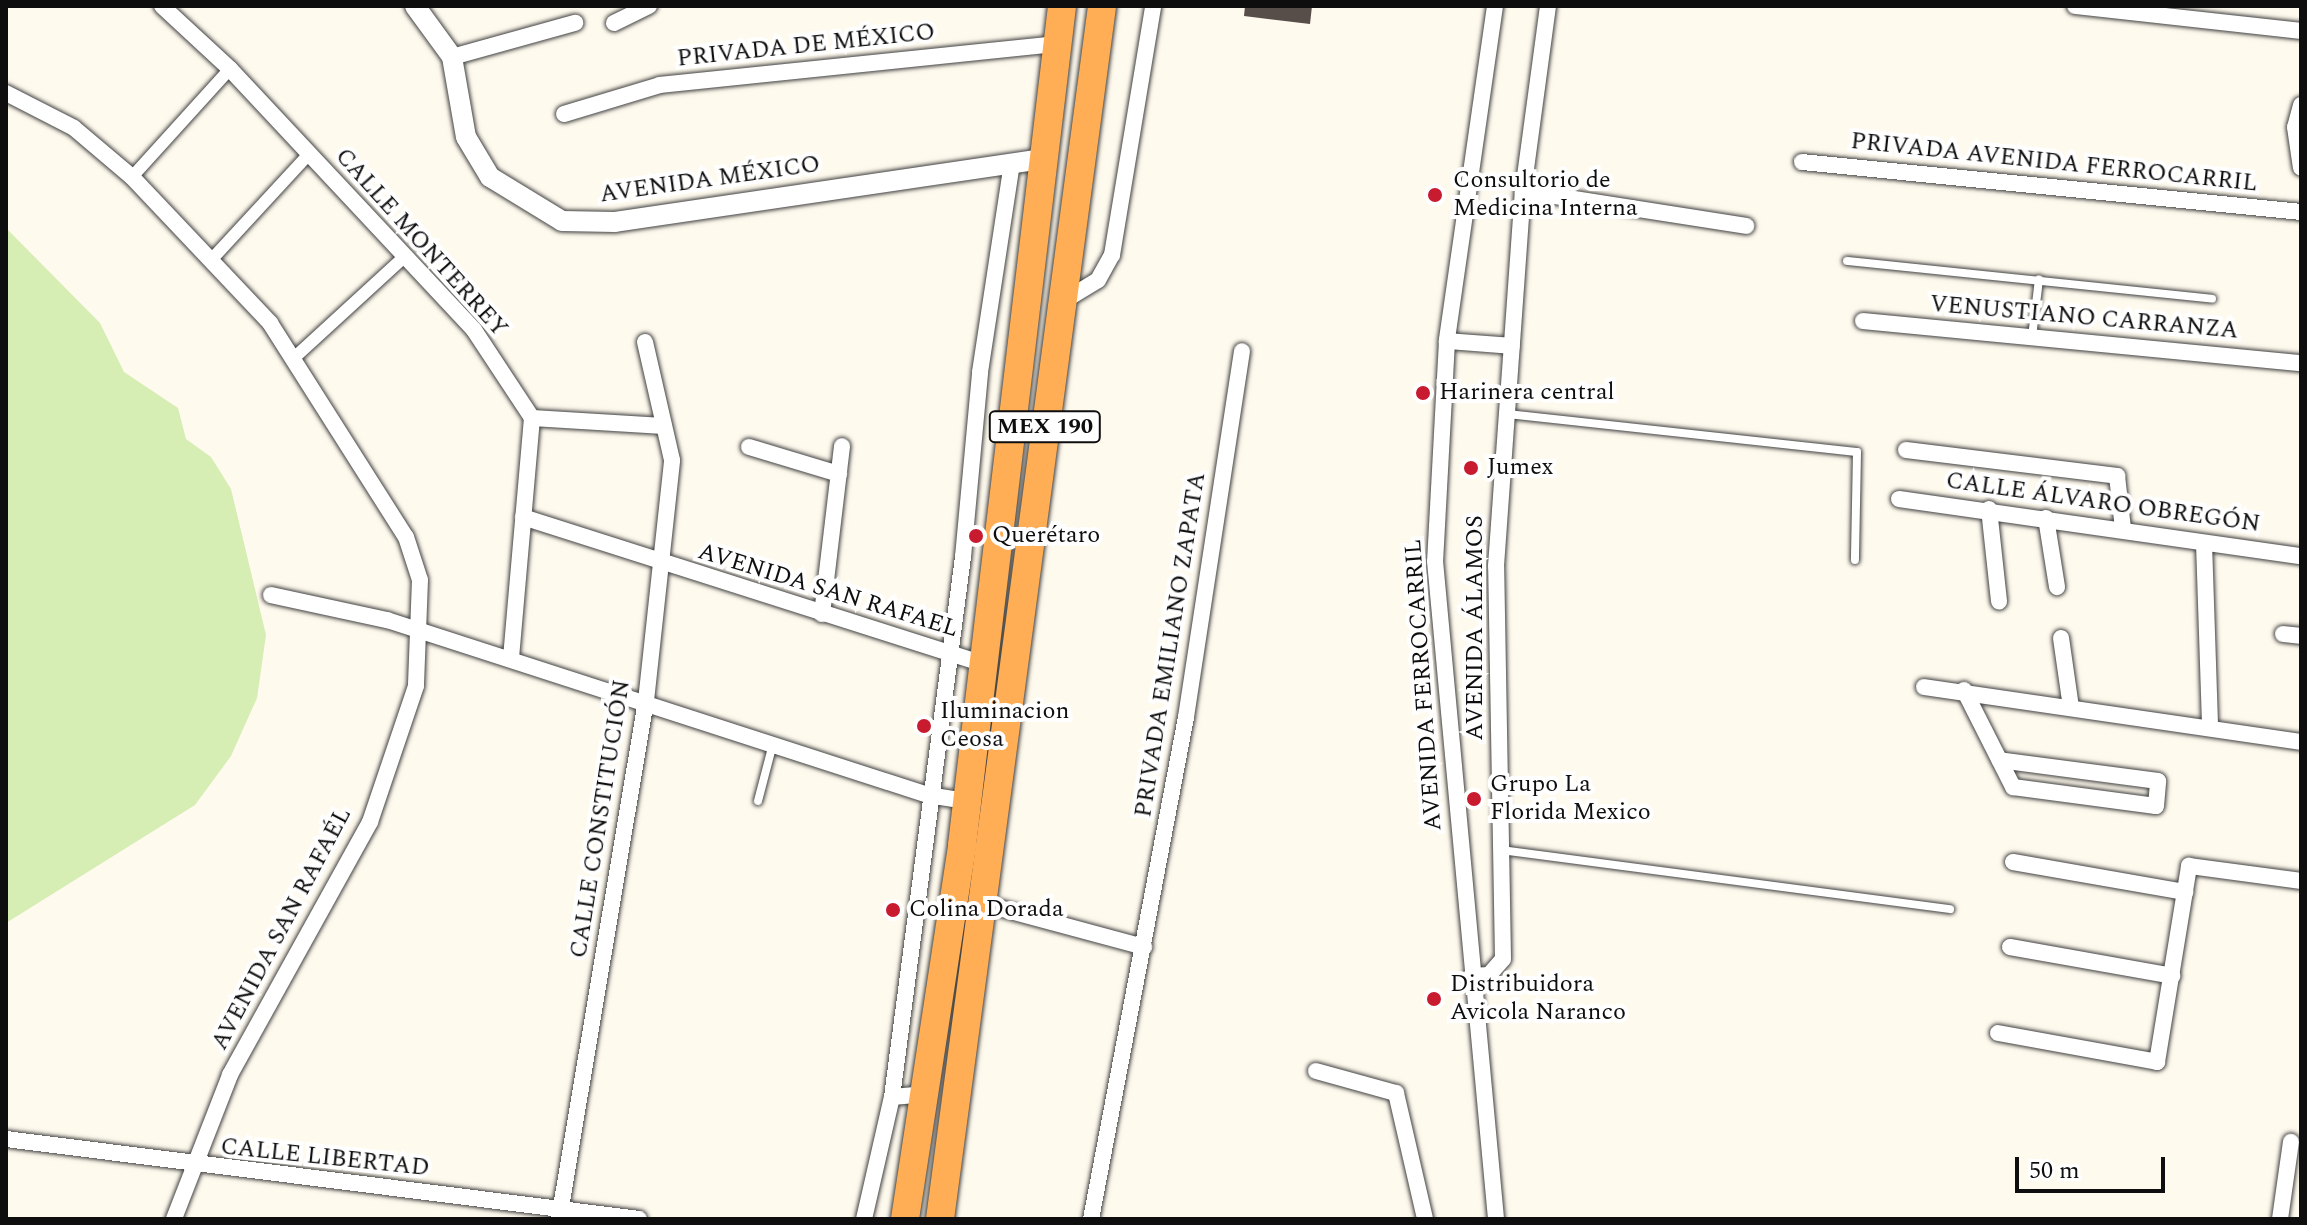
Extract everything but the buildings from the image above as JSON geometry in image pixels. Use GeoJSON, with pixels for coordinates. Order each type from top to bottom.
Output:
{"type":"FeatureCollection","features":[{"type":"Feature","properties":{"kind":"highway","name":"MEX 190"},"geometry":{"type":"LineString","coordinates":[[905,1219],[967,801],[981,663],[1062,6]]}},
{"type":"Feature","properties":{"kind":"highway","name":"MEX 190"},"geometry":{"type":"LineString","coordinates":[[940,1219],[1102,6]]}},
{"type":"Feature","properties":{"kind":"street","name":"CALLE MONTERREY"},"geometry":{"type":"LineString","coordinates":[[162,6],[230,69],[474,330],[532,418]]}},
{"type":"Feature","properties":{"kind":"street","name":"AVENIDA MÉXICO"},"geometry":{"type":"LineString","coordinates":[[415,6],[452,57],[466,137],[490,177],[562,221],[615,222],[1043,159]]}},
{"type":"Feature","properties":{"kind":"street"},"geometry":{"type":"LineString","coordinates":[[614,23],[649,6]]}},
{"type":"Feature","properties":{"kind":"street"},"geometry":{"type":"LineString","coordinates":[[1062,302],[1098,280],[1112,255],[1153,6]]}},
{"type":"Feature","properties":{"kind":"street","name":"AVENIDA FERROCARRIL"},"geometry":{"type":"LineString","coordinates":[[1495,6],[1447,341],[1435,561],[1471,976],[1496,1219]]}},
{"type":"Feature","properties":{"kind":"street","name":"AVENIDA ÁLAMOS"},"geometry":{"type":"LineString","coordinates":[[1471,976],[1489,975],[1503,959],[1496,566],[1523,191],[1548,6]]}},
{"type":"Feature","properties":{"kind":"street"},"geometry":{"type":"LineString","coordinates":[[2075,6],[2301,31]]}},
{"type":"Feature","properties":{"kind":"street"},"geometry":{"type":"LineString","coordinates":[[452,57],[575,23]]}},
{"type":"Feature","properties":{"kind":"street","name":"PRIVADA DE MÉXICO"},"geometry":{"type":"LineString","coordinates":[[564,114],[660,85],[1057,44]]}},
{"type":"Feature","properties":{"kind":"street"},"geometry":{"type":"LineString","coordinates":[[132,177],[230,69]]}},
{"type":"Feature","properties":{"kind":"street"},"geometry":{"type":"LineString","coordinates":[[6,93],[74,128],[132,177],[213,258],[295,357],[404,257]]}},
{"type":"Feature","properties":{"kind":"street"},"geometry":{"type":"LineString","coordinates":[[2301,105],[2295,127],[2301,168]]}},
{"type":"Feature","properties":{"kind":"street"},"geometry":{"type":"LineString","coordinates":[[213,258],[309,154]]}},
{"type":"Feature","properties":{"kind":"street","name":"PRIVADA AVENIDA FERROCARRIL"},"geometry":{"type":"LineString","coordinates":[[1802,162],[2301,212]]}},
{"type":"Feature","properties":{"kind":"street"},"geometry":{"type":"LineString","coordinates":[[864,1219],[892,1097],[928,795],[949,655],[980,372],[1012,164]]}},
{"type":"Feature","properties":{"kind":"street"},"geometry":{"type":"LineString","coordinates":[[1523,191],[1746,226]]}},
{"type":"Feature","properties":{"kind":"street","name":"VENUSTIANO CARRANZA"},"geometry":{"type":"LineString","coordinates":[[1863,321],[2301,363]]}},
{"type":"Feature","properties":{"kind":"street"},"geometry":{"type":"LineString","coordinates":[[1447,341],[1512,346]]}},
{"type":"Feature","properties":{"kind":"street","name":"CALLE CONSTITUCIÓN"},"geometry":{"type":"LineString","coordinates":[[560,1214],[646,701],[672,460],[645,342]]}},
{"type":"Feature","properties":{"kind":"street","name":"PRIVADA EMILIANO ZAPATA"},"geometry":{"type":"LineString","coordinates":[[1091,1219],[1144,947],[1242,351]]}},
{"type":"Feature","properties":{"kind":"street","name":"AVENIDA SAN RAFAÉL"},"geometry":{"type":"LineString","coordinates":[[174,1219],[230,1075],[370,822],[416,686],[424,632],[420,580],[406,537],[295,357]]}},
{"type":"Feature","properties":{"kind":"street"},"geometry":{"type":"LineString","coordinates":[[511,658],[532,418],[664,426]]}},
{"type":"Feature","properties":{"kind":"street"},"geometry":{"type":"LineString","coordinates":[[822,614],[842,446]]}},
{"type":"Feature","properties":{"kind":"street"},"geometry":{"type":"LineString","coordinates":[[749,447],[839,474]]}},
{"type":"Feature","properties":{"kind":"street"},"geometry":{"type":"LineString","coordinates":[[1906,450],[2117,476],[2123,529]]}},
{"type":"Feature","properties":{"kind":"street","name":"CALLE ÁLVARO OBREGÓN"},"geometry":{"type":"LineString","coordinates":[[1899,499],[1989,509],[2301,556]]}},
{"type":"Feature","properties":{"kind":"street"},"geometry":{"type":"LineString","coordinates":[[1989,509],[1999,601]]}},
{"type":"Feature","properties":{"kind":"street"},"geometry":{"type":"LineString","coordinates":[[523,517],[660,563]]}},
{"type":"Feature","properties":{"kind":"street"},"geometry":{"type":"LineString","coordinates":[[2046,518],[2057,587]]}},
{"type":"Feature","properties":{"kind":"street"},"geometry":{"type":"LineString","coordinates":[[2204,543],[2210,728]]}},
{"type":"Feature","properties":{"kind":"street","name":"AVENIDA SAN RAFAEL"},"geometry":{"type":"LineString","coordinates":[[660,563],[981,663]]}},
{"type":"Feature","properties":{"kind":"street"},"geometry":{"type":"LineString","coordinates":[[271,595],[424,632],[646,701],[928,795],[967,801]]}},
{"type":"Feature","properties":{"kind":"street"},"geometry":{"type":"LineString","coordinates":[[2283,634],[2301,636]]}},
{"type":"Feature","properties":{"kind":"street"},"geometry":{"type":"LineString","coordinates":[[2061,638],[2071,707]]}},
{"type":"Feature","properties":{"kind":"street"},"geometry":{"type":"LineString","coordinates":[[1924,687],[1964,690],[2301,742]]}},
{"type":"Feature","properties":{"kind":"street"},"geometry":{"type":"LineString","coordinates":[[1964,690],[1999,760],[2013,787],[2156,806],[2158,781],[1999,760]]}},
{"type":"Feature","properties":{"kind":"street"},"geometry":{"type":"LineString","coordinates":[[2013,862],[2185,892]]}},
{"type":"Feature","properties":{"kind":"street"},"geometry":{"type":"LineString","coordinates":[[1998,1033],[2157,1062],[2189,866],[2301,881]]}},
{"type":"Feature","properties":{"kind":"street"},"geometry":{"type":"LineString","coordinates":[[981,903],[1144,947]]}},
{"type":"Feature","properties":{"kind":"street"},"geometry":{"type":"LineString","coordinates":[[2010,947],[2172,976]]}},
{"type":"Feature","properties":{"kind":"street"},"geometry":{"type":"LineString","coordinates":[[1316,1071],[1396,1093],[1425,1219]]}},
{"type":"Feature","properties":{"kind":"street"},"geometry":{"type":"LineString","coordinates":[[892,1097],[924,1094]]}},
{"type":"Feature","properties":{"kind":"street","name":"CALLE LIBERTAD"},"geometry":{"type":"LineString","coordinates":[[6,1139],[193,1168],[560,1214],[639,1219]]}},
{"type":"Feature","properties":{"kind":"street"},"geometry":{"type":"LineString","coordinates":[[2280,1219],[2291,1142]]}},
{"type":"Feature","properties":{"kind":"lane"},"geometry":{"type":"LineString","coordinates":[[1847,261],[2212,299]]}},
{"type":"Feature","properties":{"kind":"lane"},"geometry":{"type":"LineString","coordinates":[[2032,338],[2039,279]]}},
{"type":"Feature","properties":{"kind":"lane"},"geometry":{"type":"LineString","coordinates":[[1507,414],[1857,452],[1855,560]]}},
{"type":"Feature","properties":{"kind":"lane"},"geometry":{"type":"LineString","coordinates":[[758,801],[773,744]]}},
{"type":"Feature","properties":{"kind":"lane"},"geometry":{"type":"LineString","coordinates":[[1501,850],[1950,909]]}},
{"type":"Feature","properties":{"kind":"green space"},"geometry":{"type":"Polygon","coordinates":[[[6,228],[100,323],[124,372],[178,408],[186,439],[211,457],[231,489],[266,635],[257,698],[231,756],[195,805],[6,923],[6,228]]]}},
{"type":"Feature","properties":{"kind":"place","name":"Consultorio de Medicina Interna"},"geometry":{"type":"Point","coordinates":[1435,195]}},
{"type":"Feature","properties":{"kind":"place","name":"Harinera central"},"geometry":{"type":"Point","coordinates":[1423,393]}},
{"type":"Feature","properties":{"kind":"place","name":"Jumex"},"geometry":{"type":"Point","coordinates":[1471,468]}},
{"type":"Feature","properties":{"kind":"place","name":"Querétaro"},"geometry":{"type":"Point","coordinates":[976,536]}},
{"type":"Feature","properties":{"kind":"place","name":"Iluminacion Ceosa"},"geometry":{"type":"Point","coordinates":[924,726]}},
{"type":"Feature","properties":{"kind":"place","name":"Grupo La Florida Mexico"},"geometry":{"type":"Point","coordinates":[1474,799]}},
{"type":"Feature","properties":{"kind":"place","name":"Colina Dorada"},"geometry":{"type":"Point","coordinates":[893,910]}},
{"type":"Feature","properties":{"kind":"place","name":"Distribuidora Avicola Naranco"},"geometry":{"type":"Point","coordinates":[1434,999]}}]}
